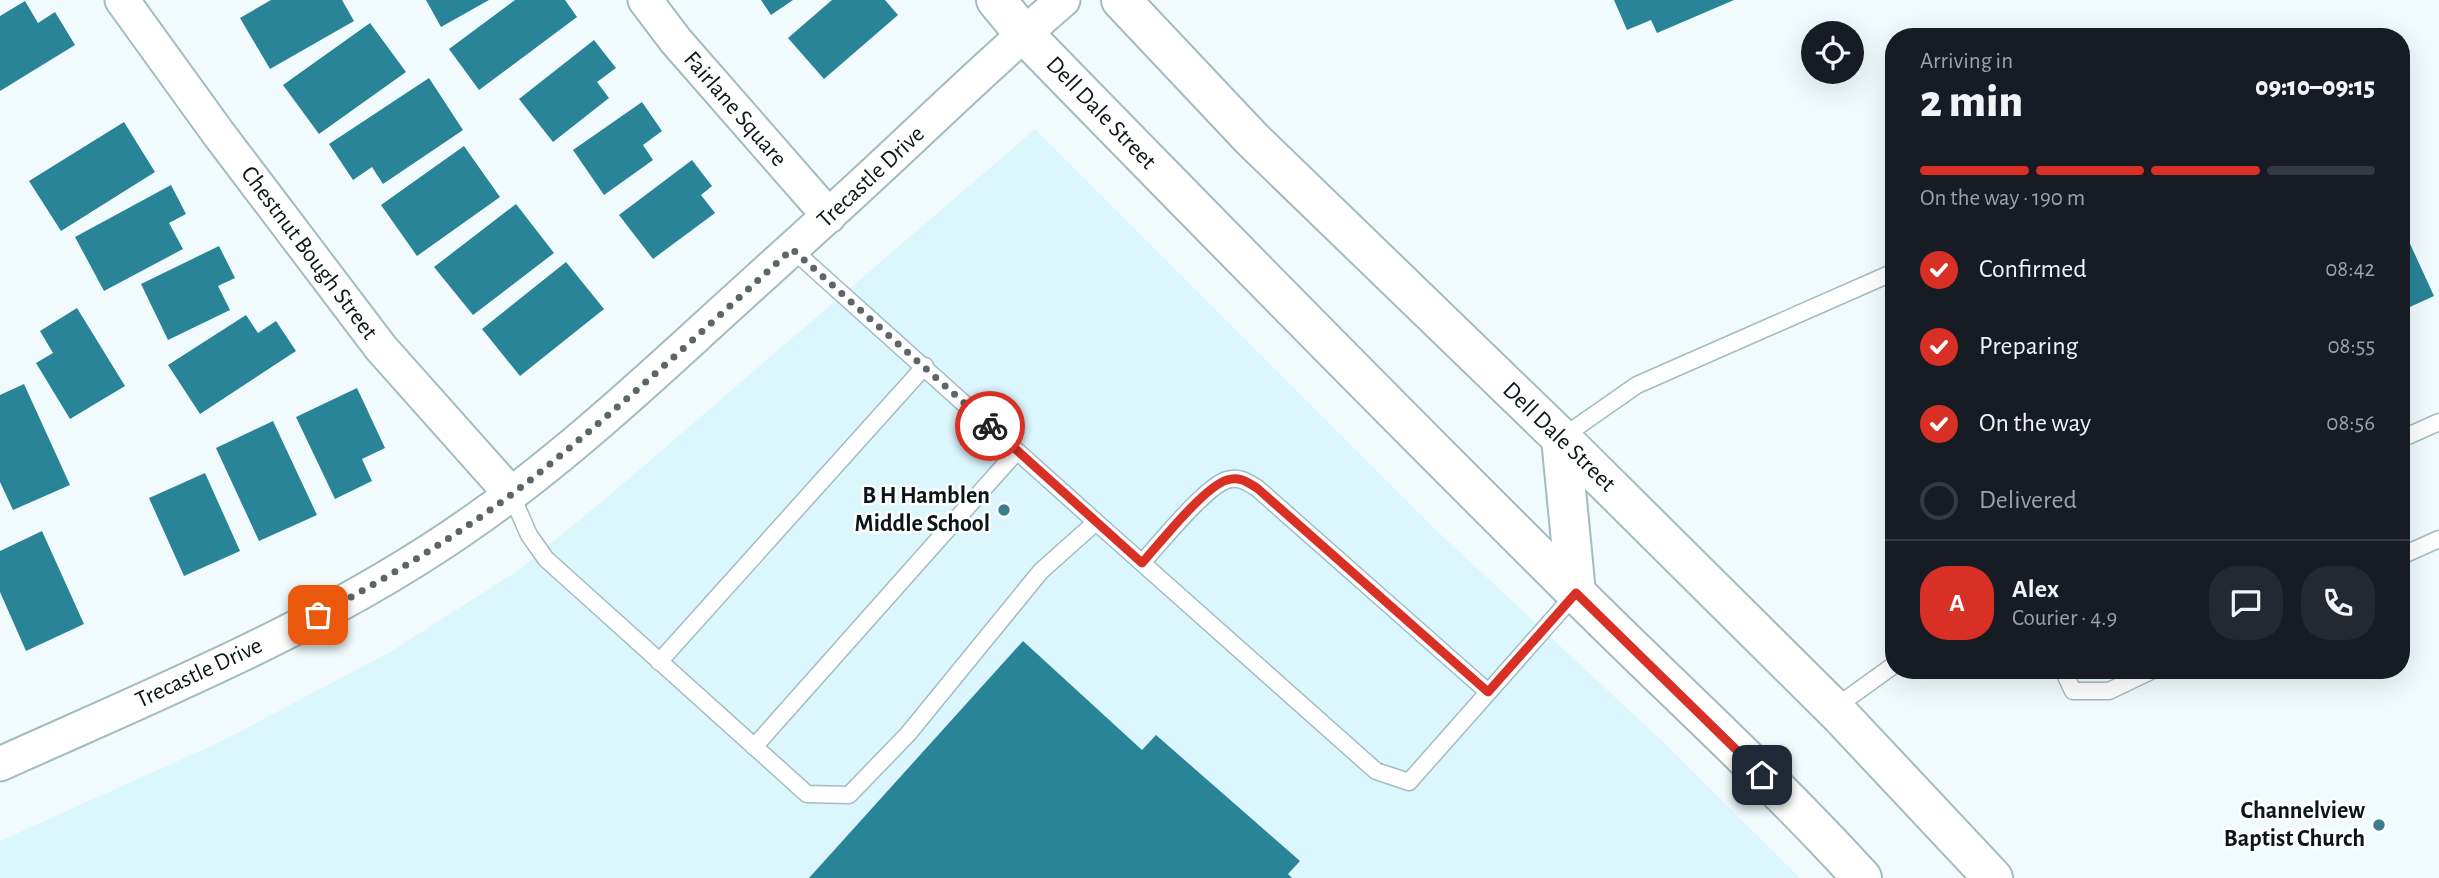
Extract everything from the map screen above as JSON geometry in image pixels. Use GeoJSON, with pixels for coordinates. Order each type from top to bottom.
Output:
{"type":"FeatureCollection","features":[{"type":"Feature","properties":{"kind":"main road","name":"Dell Dale Street"},"geometry":{"type":"LineString","coordinates":[[996,0],[1024,34],[1341,359],[1817,829],[1863,878]]}},
{"type":"Feature","properties":{"kind":"main road","name":"Dell Dale Street"},"geometry":{"type":"LineString","coordinates":[[1121,0],[1252,139],[1561,438],[1833,709],[1993,878]]}},
{"type":"Feature","properties":{"kind":"main road"},"geometry":{"type":"LineString","coordinates":[[1561,438],[1576,593]]}},
{"type":"Feature","properties":{"kind":"street","name":"Chestnut Bough Street"},"geometry":{"type":"LineString","coordinates":[[122,0],[218,134],[381,348],[511,494]]}},
{"type":"Feature","properties":{"kind":"street","name":"Fairlane Square"},"geometry":{"type":"LineString","coordinates":[[645,0],[676,41],[828,216]]}},
{"type":"Feature","properties":{"kind":"street","name":"Trecastle Drive"},"geometry":{"type":"LineString","coordinates":[[0,764],[249,651],[364,590],[475,521],[628,398],[1063,0]]}},
{"type":"Feature","properties":{"kind":"lane"},"geometry":{"type":"LineString","coordinates":[[792,249],[1376,771],[1409,782],[1576,593]]}},
{"type":"Feature","properties":{"kind":"lane"},"geometry":{"type":"LineString","coordinates":[[1561,438],[1637,385],[1885,276]]}},
{"type":"Feature","properties":{"kind":"lane"},"geometry":{"type":"LineString","coordinates":[[659,662],[925,366]]}},
{"type":"Feature","properties":{"kind":"lane"},"geometry":{"type":"LineString","coordinates":[[2410,435],[2439,422]]}},
{"type":"Feature","properties":{"kind":"lane"},"geometry":{"type":"LineString","coordinates":[[754,747],[1017,451]]}},
{"type":"Feature","properties":{"kind":"lane"},"geometry":{"type":"LineString","coordinates":[[1142,563],[1208,492],[1226,480],[1243,479],[1257,488],[1488,692]]}},
{"type":"Feature","properties":{"kind":"lane"},"geometry":{"type":"LineString","coordinates":[[511,494],[529,535],[546,559],[807,794],[849,795],[908,734],[1041,571],[1096,522]]}},
{"type":"Feature","properties":{"kind":"lane"},"geometry":{"type":"LineString","coordinates":[[2410,552],[2439,539]]}},
{"type":"Feature","properties":{"kind":"lane"},"geometry":{"type":"LineString","coordinates":[[1833,709],[1885,671]]}},
{"type":"Feature","properties":{"kind":"lane"},"geometry":{"type":"LineString","coordinates":[[2067,679],[2073,691],[2109,691],[2134,679]]}},
{"type":"Feature","properties":{"kind":"shaded area","name":"B H Hamblen Middle School"},"geometry":{"type":"Polygon","coordinates":[[[1035,129],[1438,532],[1662,741],[1800,878],[0,878],[0,841],[224,740],[390,652],[519,570],[1035,129]]]}},
{"type":"Feature","properties":{"kind":"building"},"geometry":{"type":"Polygon","coordinates":[[[271,0],[342,0],[354,21],[270,69],[240,18],[271,0]]]}},
{"type":"Feature","properties":{"kind":"building"},"geometry":{"type":"Polygon","coordinates":[[[426,0],[489,0],[441,27],[426,0]]]}},
{"type":"Feature","properties":{"kind":"building"},"geometry":{"type":"Polygon","coordinates":[[[515,0],[565,0],[577,17],[479,90],[449,49],[515,0]]]}},
{"type":"Feature","properties":{"kind":"building"},"geometry":{"type":"Polygon","coordinates":[[[761,0],[793,0],[771,15],[761,0]]]}},
{"type":"Feature","properties":{"kind":"building"},"geometry":{"type":"Polygon","coordinates":[[[832,0],[885,0],[898,15],[824,79],[788,38],[832,0]]]}},
{"type":"Feature","properties":{"kind":"building"},"geometry":{"type":"Polygon","coordinates":[[[1614,0],[1734,0],[1657,33],[1651,20],[1627,30],[1614,0]]]}},
{"type":"Feature","properties":{"kind":"building"},"geometry":{"type":"Polygon","coordinates":[[[25,1],[38,23],[55,12],[75,45],[0,91],[0,16],[25,1]]]}},
{"type":"Feature","properties":{"kind":"building"},"geometry":{"type":"Polygon","coordinates":[[[370,23],[406,72],[319,134],[283,85],[370,23]]]}},
{"type":"Feature","properties":{"kind":"building"},"geometry":{"type":"Polygon","coordinates":[[[594,40],[616,68],[597,82],[609,98],[553,142],[519,99],[594,40]]]}},
{"type":"Feature","properties":{"kind":"building"},"geometry":{"type":"Polygon","coordinates":[[[429,78],[463,130],[383,184],[372,167],[353,180],[329,144],[429,78]]]}},
{"type":"Feature","properties":{"kind":"building"},"geometry":{"type":"Polygon","coordinates":[[[642,102],[662,131],[643,145],[653,160],[604,195],[573,150],[642,102]]]}},
{"type":"Feature","properties":{"kind":"building"},"geometry":{"type":"Polygon","coordinates":[[[124,122],[155,172],[61,231],[29,181],[124,122]]]}},
{"type":"Feature","properties":{"kind":"building"},"geometry":{"type":"Polygon","coordinates":[[[464,146],[500,197],[417,256],[381,205],[464,146]]]}},
{"type":"Feature","properties":{"kind":"building"},"geometry":{"type":"Polygon","coordinates":[[[692,160],[712,186],[701,195],[715,213],[653,259],[619,215],[692,160]]]}},
{"type":"Feature","properties":{"kind":"building"},"geometry":{"type":"Polygon","coordinates":[[[171,185],[186,214],[169,223],[183,249],[104,291],[75,237],[171,185]]]}},
{"type":"Feature","properties":{"kind":"building"},"geometry":{"type":"Polygon","coordinates":[[[516,204],[554,253],[473,315],[434,267],[516,204]]]}},
{"type":"Feature","properties":{"kind":"building"},"geometry":{"type":"Polygon","coordinates":[[[2410,244],[2434,296],[2410,307],[2410,244]]]}},
{"type":"Feature","properties":{"kind":"building"},"geometry":{"type":"Polygon","coordinates":[[[219,246],[235,278],[218,286],[230,310],[168,340],[141,284],[219,246]]]}},
{"type":"Feature","properties":{"kind":"building"},"geometry":{"type":"Polygon","coordinates":[[[566,262],[604,309],[520,376],[482,329],[566,262]]]}},
{"type":"Feature","properties":{"kind":"building"},"geometry":{"type":"Polygon","coordinates":[[[77,308],[125,386],[70,419],[36,363],[53,353],[40,331],[77,308]]]}},
{"type":"Feature","properties":{"kind":"building"},"geometry":{"type":"Polygon","coordinates":[[[246,315],[258,333],[276,321],[296,351],[200,414],[168,365],[246,315]]]}},
{"type":"Feature","properties":{"kind":"building"},"geometry":{"type":"Polygon","coordinates":[[[24,384],[70,485],[13,510],[0,482],[0,395],[24,384]]]}},
{"type":"Feature","properties":{"kind":"building"},"geometry":{"type":"Polygon","coordinates":[[[357,388],[385,448],[362,459],[372,481],[335,499],[296,417],[357,388]]]}},
{"type":"Feature","properties":{"kind":"building"},"geometry":{"type":"Polygon","coordinates":[[[273,421],[317,515],[259,541],[216,448],[273,421]]]}},
{"type":"Feature","properties":{"kind":"building"},"geometry":{"type":"Polygon","coordinates":[[[205,473],[240,551],[184,576],[149,498],[205,473]]]}},
{"type":"Feature","properties":{"kind":"building"},"geometry":{"type":"Polygon","coordinates":[[[42,531],[84,624],[26,651],[0,592],[0,551],[42,531]]]}},
{"type":"Feature","properties":{"kind":"building"},"geometry":{"type":"Polygon","coordinates":[[[1023,641],[1142,750],[1156,735],[1300,861],[1288,874],[1292,878],[809,878],[1023,641]]]}},
{"type":"Feature","properties":{"kind":"way so far"},"geometry":{"type":"LineString","coordinates":[[318,615],[364,590],[475,521],[528,482],[628,398],[792,249],[990,426]]}},
{"type":"Feature","properties":{"kind":"place","name":"B H Hamblen Middle School"},"geometry":{"type":"Point","coordinates":[1004,510]}},
{"type":"Feature","properties":{"kind":"place","name":"Channelview Baptist Church"},"geometry":{"type":"Point","coordinates":[2379,825]}},
{"type":"Feature","properties":{"kind":"route"},"geometry":{"type":"LineString","coordinates":[[990,426],[1142,563],[1208,492],[1226,480],[1243,479],[1257,488],[1488,692],[1576,593],[1762,775]]}}]}
